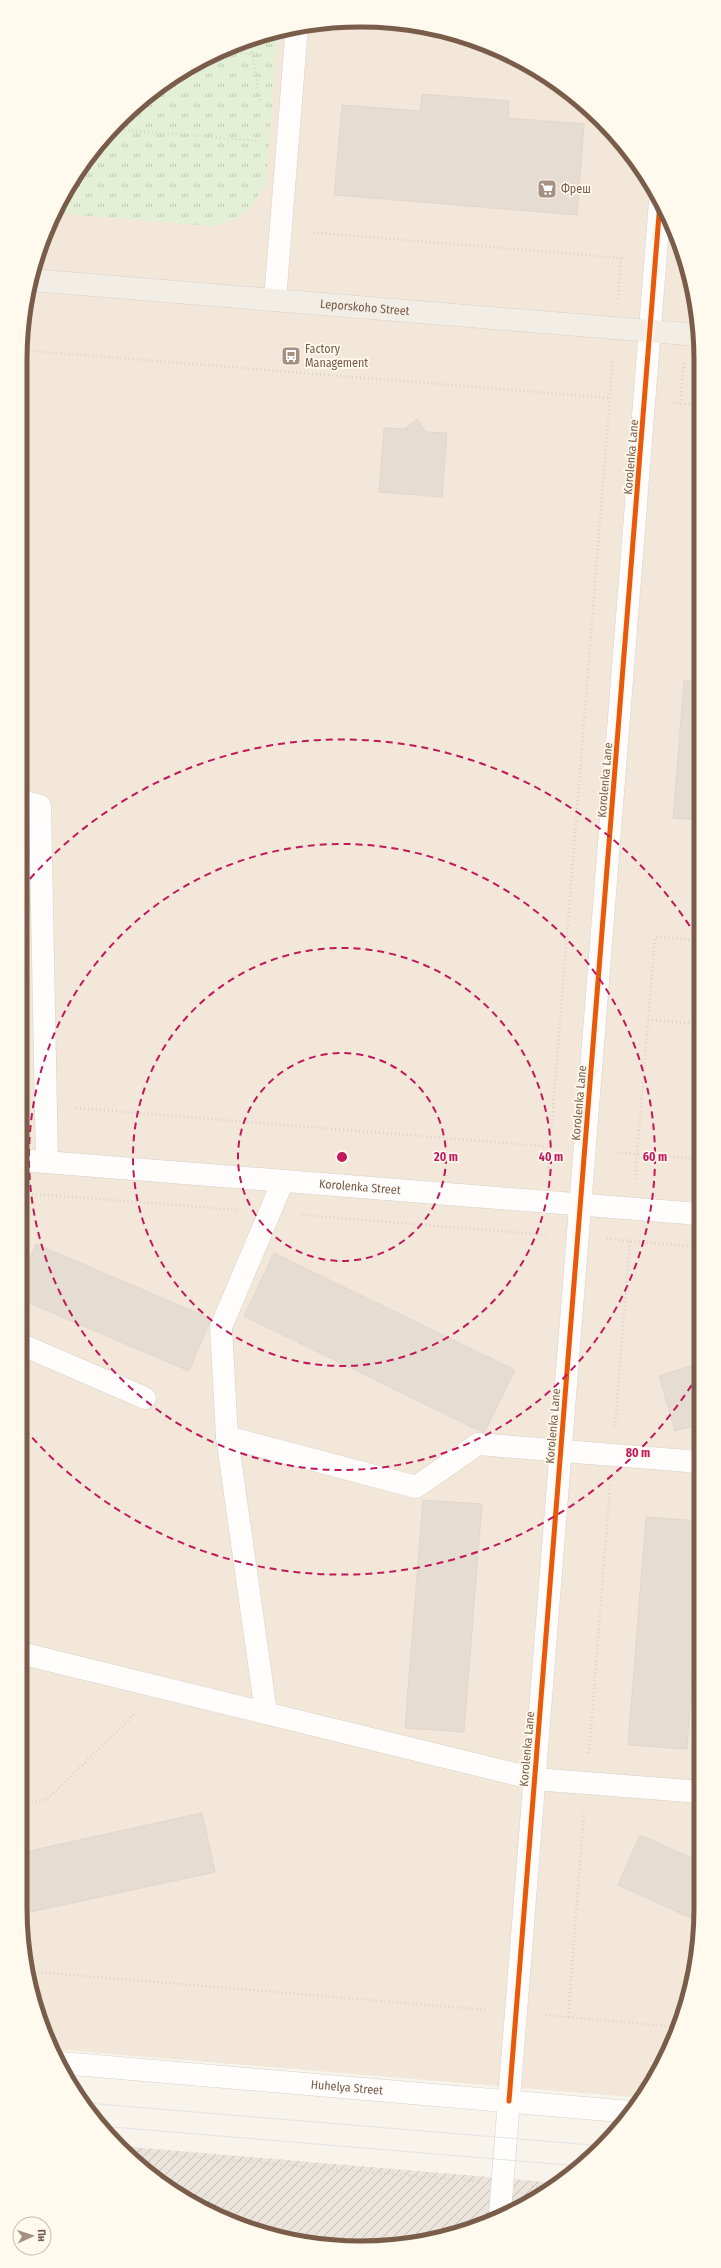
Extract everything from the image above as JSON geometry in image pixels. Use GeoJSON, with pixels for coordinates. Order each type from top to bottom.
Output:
{"type":"FeatureCollection","features":[{"type":"Feature","properties":{"kind":"main road","name":"Leporskoho Street"},"geometry":{"type":"LineString","coordinates":[[36,280],[693,335]]}},
{"type":"Feature","properties":{"kind":"street"},"geometry":{"type":"LineString","coordinates":[[275,300],[297,33]]}},
{"type":"Feature","properties":{"kind":"street","name":"Korolenka Lane"},"geometry":{"type":"LineString","coordinates":[[500,2211],[659,212]]}},
{"type":"Feature","properties":{"kind":"street"},"geometry":{"type":"LineString","coordinates":[[27,802],[40,806],[47,1162]]}},
{"type":"Feature","properties":{"kind":"street","name":"Korolenka Street"},"geometry":{"type":"LineString","coordinates":[[27,1161],[694,1214]]}},
{"type":"Feature","properties":{"kind":"street"},"geometry":{"type":"LineString","coordinates":[[266,1713],[227,1437],[220,1328],[283,1181]]}},
{"type":"Feature","properties":{"kind":"street"},"geometry":{"type":"LineString","coordinates":[[27,1347],[145,1398]]}},
{"type":"Feature","properties":{"kind":"street"},"geometry":{"type":"LineString","coordinates":[[227,1437],[416,1487],[478,1444],[694,1462]]}},
{"type":"Feature","properties":{"kind":"street"},"geometry":{"type":"LineString","coordinates":[[27,1654],[535,1779],[694,1791]]}},
{"type":"Feature","properties":{"kind":"street","name":"Huhelya Street"},"geometry":{"type":"LineString","coordinates":[[66,2063],[625,2111]]}},
{"type":"Feature","properties":{"kind":"path"},"geometry":{"type":"LineString","coordinates":[[233,52],[295,57]]}},
{"type":"Feature","properties":{"kind":"path"},"geometry":{"type":"LineString","coordinates":[[121,130],[288,143]]}},
{"type":"Feature","properties":{"kind":"path"},"geometry":{"type":"LineString","coordinates":[[280,230],[621,258]]}},
{"type":"Feature","properties":{"kind":"path"},"geometry":{"type":"LineString","coordinates":[[27,351],[610,398],[543,1234]]}},
{"type":"Feature","properties":{"kind":"path"},"geometry":{"type":"LineString","coordinates":[[680,404],[694,405]]}},
{"type":"Feature","properties":{"kind":"path"},"geometry":{"type":"LineString","coordinates":[[655,937],[694,940]]}},
{"type":"Feature","properties":{"kind":"path"},"geometry":{"type":"LineString","coordinates":[[648,1020],[694,1024]]}},
{"type":"Feature","properties":{"kind":"path"},"geometry":{"type":"LineString","coordinates":[[46,1106],[694,1158]]}},
{"type":"Feature","properties":{"kind":"path"},"geometry":{"type":"LineString","coordinates":[[27,1194],[694,1247]]}},
{"type":"Feature","properties":{"kind":"path"},"geometry":{"type":"LineString","coordinates":[[27,1803],[47,1799],[162,1687]]}},
{"type":"Feature","properties":{"kind":"path"},"geometry":{"type":"LineString","coordinates":[[33,1972],[672,2026]]}},
{"type":"Feature","properties":{"kind":"path"},"geometry":{"type":"LineString","coordinates":[[136,2153],[542,2187]]}},
{"type":"Feature","properties":{"kind":"shaded area"},"geometry":{"type":"Polygon","coordinates":[[[360,27],[426,33],[447,38],[488,52],[508,61],[546,83],[564,96],[596,125],[625,157],[638,175],[660,213],[669,233],[683,274],[688,295],[694,360],[694,1908],[691,1951],[683,1994],[669,2035],[660,2055],[635,2097],[59,2049],[45,2015],[33,1973],[27,1908],[27,360],[30,317],[38,274],[52,233],[61,213],[83,175],[110,141],[141,110],[175,83],[213,61],[233,52],[274,38],[295,33],[360,27]]]}},
{"type":"Feature","properties":{"kind":"shaded area"},"geometry":{"type":"Polygon","coordinates":[[[129,2147],[550,2182],[508,2207],[488,2216],[447,2230],[404,2238],[360,2241],[339,2240],[295,2235],[274,2230],[233,2216],[213,2207],[175,2185],[157,2172],[129,2147]]]}},
{"type":"Feature","properties":{"kind":"green space"},"geometry":{"type":"Polygon","coordinates":[[[278,37],[266,183],[251,207],[240,216],[214,226],[61,213],[83,175],[96,157],[125,125],[157,96],[175,83],[213,61],[233,52],[278,37]]]}},
{"type":"Feature","properties":{"kind":"building"},"geometry":{"type":"Polygon","coordinates":[[[422,94],[509,101],[508,118],[584,124],[577,215],[334,195],[342,105],[420,111],[422,94]]]}},
{"type":"Feature","properties":{"kind":"building"},"geometry":{"type":"Polygon","coordinates":[[[417,419],[426,432],[447,433],[442,497],[379,492],[384,428],[405,429],[417,419]]]}},
{"type":"Feature","properties":{"kind":"building"},"geometry":{"type":"Polygon","coordinates":[[[684,681],[694,682],[694,820],[673,818],[684,681]]]}},
{"type":"Feature","properties":{"kind":"building"},"geometry":{"type":"Polygon","coordinates":[[[36,1244],[211,1319],[189,1371],[27,1302],[27,1266],[36,1244]]]}},
{"type":"Feature","properties":{"kind":"building"},"geometry":{"type":"Polygon","coordinates":[[[274,1253],[515,1370],[484,1433],[244,1316],[274,1253]]]}},
{"type":"Feature","properties":{"kind":"building"},"geometry":{"type":"Polygon","coordinates":[[[694,1365],[694,1426],[675,1431],[659,1376],[694,1365]]]}},
{"type":"Feature","properties":{"kind":"building"},"geometry":{"type":"Polygon","coordinates":[[[423,1500],[482,1504],[464,1732],[405,1728],[423,1500]]]}},
{"type":"Feature","properties":{"kind":"building"},"geometry":{"type":"Polygon","coordinates":[[[646,1517],[694,1521],[694,1652],[687,1749],[628,1745],[646,1517]]]}},
{"type":"Feature","properties":{"kind":"building"},"geometry":{"type":"Polygon","coordinates":[[[202,1813],[215,1872],[27,1913],[27,1851],[202,1813]]]}},
{"type":"Feature","properties":{"kind":"building"},"geometry":{"type":"Polygon","coordinates":[[[640,1835],[694,1859],[693,1919],[618,1885],[640,1835]]]}},
{"type":"Feature","properties":{"kind":"tram line"},"geometry":{"type":"LineString","coordinates":[[90,2103],[594,2145]]}},
{"type":"Feature","properties":{"kind":"tram line"},"geometry":{"type":"LineString","coordinates":[[110,2127],[572,2165]]}},
{"type":"Feature","properties":{"kind":"cycle path"},"geometry":{"type":"LineString","coordinates":[[509,2101],[659,212]]}},
{"type":"Feature","properties":{"kind":"place","name":"Фреш"},"geometry":{"type":"Point","coordinates":[547,189]}},
{"type":"Feature","properties":{"kind":"place","name":"Factory Management"},"geometry":{"type":"Point","coordinates":[291,356]}}]}
